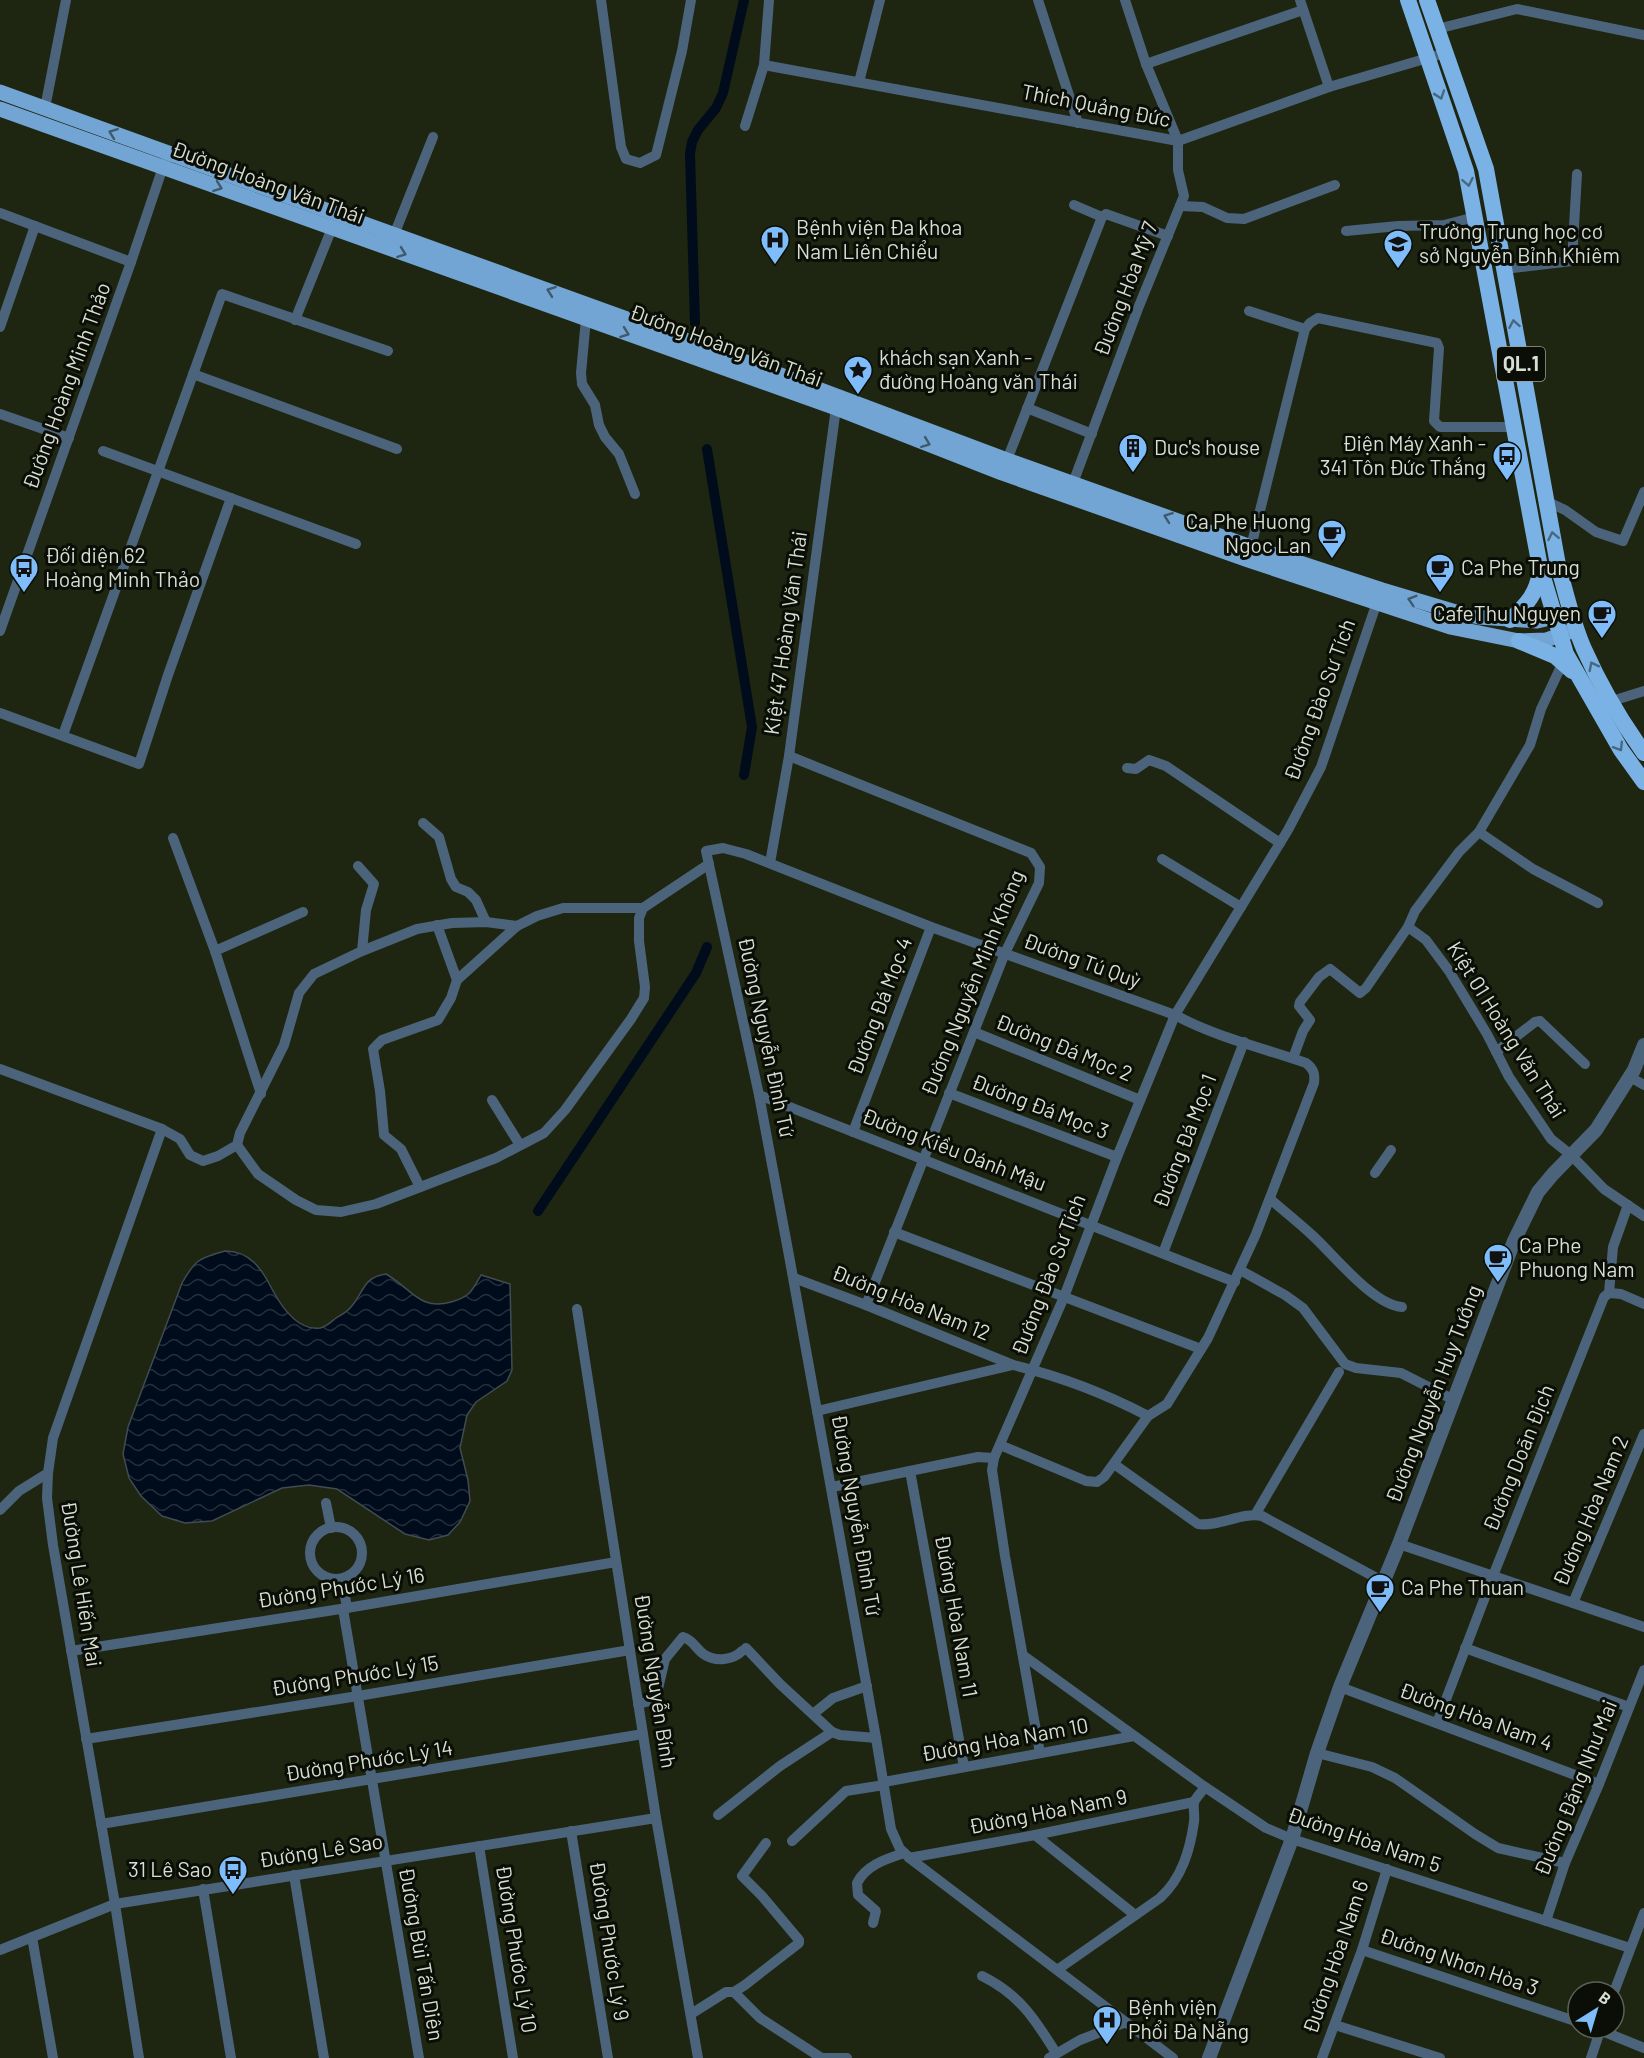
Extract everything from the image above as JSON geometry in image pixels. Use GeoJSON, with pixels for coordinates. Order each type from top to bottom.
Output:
{"type":"FeatureCollection","features":[{"type":"Feature","properties":{"kind":"highway","name":"QL.1"},"geometry":{"type":"LineString","coordinates":[[1408,0],[1466,171],[1540,567],[1611,701],[1644,753]]}},
{"type":"Feature","properties":{"kind":"highway","name":"QL.1"},"geometry":{"type":"LineString","coordinates":[[1427,0],[1486,169],[1568,620],[1560,636],[1566,654],[1581,681],[1621,750],[1644,782]]}},
{"type":"Feature","properties":{"kind":"highway"},"geometry":{"type":"LineString","coordinates":[[1510,620],[1528,604],[1538,585],[1540,567]]}},
{"type":"Feature","properties":{"kind":"highway"},"geometry":{"type":"LineString","coordinates":[[1519,640],[1555,656],[1581,681]]}},
{"type":"Feature","properties":{"kind":"main road","name":"Đường Hoàng Văn Thái"},"geometry":{"type":"LineString","coordinates":[[0,92],[45,108],[332,228],[586,319],[749,370],[836,408],[1002,473],[1248,560],[1450,627],[1519,640],[1546,640],[1560,636]]}},
{"type":"Feature","properties":{"kind":"main road","name":"Đường Hoàng Văn Thái"},"geometry":{"type":"LineString","coordinates":[[0,109],[166,160],[394,235],[749,370],[1382,591],[1459,614],[1510,620],[1568,620]]}},
{"type":"Feature","properties":{"kind":"street"},"geometry":{"type":"LineString","coordinates":[[45,108],[66,0]]}},
{"type":"Feature","properties":{"kind":"street"},"geometry":{"type":"LineString","coordinates":[[601,0],[621,147],[626,159],[640,163],[656,155],[682,51],[691,0]]}},
{"type":"Feature","properties":{"kind":"street"},"geometry":{"type":"LineString","coordinates":[[745,126],[764,64],[769,0]]}},
{"type":"Feature","properties":{"kind":"street"},"geometry":{"type":"LineString","coordinates":[[859,82],[880,0]]}},
{"type":"Feature","properties":{"kind":"street"},"geometry":{"type":"LineString","coordinates":[[1038,0],[1078,123]]}},
{"type":"Feature","properties":{"kind":"street"},"geometry":{"type":"LineString","coordinates":[[1125,0],[1146,64],[1178,141]]}},
{"type":"Feature","properties":{"kind":"street"},"geometry":{"type":"LineString","coordinates":[[1146,64],[1301,5],[1329,87]]}},
{"type":"Feature","properties":{"kind":"street"},"geometry":{"type":"LineString","coordinates":[[1437,29],[1517,9],[1644,35]]}},
{"type":"Feature","properties":{"kind":"street","name":"Thích Quảng Đức"},"geometry":{"type":"LineString","coordinates":[[764,64],[1178,141],[1329,87],[1445,53]]}},
{"type":"Feature","properties":{"kind":"street"},"geometry":{"type":"LineString","coordinates":[[394,235],[433,137]]}},
{"type":"Feature","properties":{"kind":"street","name":"Đường Hòa Mỹ 7"},"geometry":{"type":"LineString","coordinates":[[1073,483],[1139,306],[1184,196],[1178,170],[1178,141]]}},
{"type":"Feature","properties":{"kind":"street","name":"Đường Hoàng Minh Thảo"},"geometry":{"type":"LineString","coordinates":[[0,631],[166,160]]}},
{"type":"Feature","properties":{"kind":"street"},"geometry":{"type":"LineString","coordinates":[[1504,269],[1572,261],[1577,174]]}},
{"type":"Feature","properties":{"kind":"street"},"geometry":{"type":"LineString","coordinates":[[1180,207],[1203,207],[1227,218],[1244,219],[1335,185]]}},
{"type":"Feature","properties":{"kind":"street"},"geometry":{"type":"LineString","coordinates":[[1074,205],[1102,217]]}},
{"type":"Feature","properties":{"kind":"street"},"geometry":{"type":"LineString","coordinates":[[0,213],[131,262]]}},
{"type":"Feature","properties":{"kind":"street"},"geometry":{"type":"LineString","coordinates":[[1007,460],[1102,217],[1106,214],[1168,236]]}},
{"type":"Feature","properties":{"kind":"street"},"geometry":{"type":"LineString","coordinates":[[1346,231],[1398,226],[1444,225],[1475,218]]}},
{"type":"Feature","properties":{"kind":"street"},"geometry":{"type":"LineString","coordinates":[[0,327],[35,226]]}},
{"type":"Feature","properties":{"kind":"street"},"geometry":{"type":"LineString","coordinates":[[295,320],[332,228]]}},
{"type":"Feature","properties":{"kind":"street"},"geometry":{"type":"LineString","coordinates":[[63,735],[222,294],[388,351]]}},
{"type":"Feature","properties":{"kind":"street"},"geometry":{"type":"LineString","coordinates":[[1249,311],[1305,329]]}},
{"type":"Feature","properties":{"kind":"street"},"geometry":{"type":"LineString","coordinates":[[1251,547],[1305,329],[1318,318],[1437,344],[1439,348],[1434,421],[1440,427],[1514,427]]}},
{"type":"Feature","properties":{"kind":"street"},"geometry":{"type":"LineString","coordinates":[[586,319],[582,384],[595,405],[599,425],[605,437],[619,454],[635,494]]}},
{"type":"Feature","properties":{"kind":"street"},"geometry":{"type":"LineString","coordinates":[[193,374],[397,449]]}},
{"type":"Feature","properties":{"kind":"street","name":"Kiệt 47 Hoàng Văn Thái"},"geometry":{"type":"LineString","coordinates":[[770,863],[789,756],[836,408]]}},
{"type":"Feature","properties":{"kind":"street"},"geometry":{"type":"LineString","coordinates":[[1027,408],[1092,434]]}},
{"type":"Feature","properties":{"kind":"street"},"geometry":{"type":"LineString","coordinates":[[0,414],[69,438]]}},
{"type":"Feature","properties":{"kind":"street"},"geometry":{"type":"LineString","coordinates":[[103,451],[356,544]]}},
{"type":"Feature","properties":{"kind":"street"},"geometry":{"type":"LineString","coordinates":[[1546,501],[1565,510],[1596,532],[1623,541],[1644,492]]}},
{"type":"Feature","properties":{"kind":"street"},"geometry":{"type":"LineString","coordinates":[[0,713],[139,764],[231,498]]}},
{"type":"Feature","properties":{"kind":"street","name":"Đường Đào Sư Tích"},"geometry":{"type":"LineString","coordinates":[[1040,1753],[1005,1556],[992,1470],[994,1458],[1064,1297],[1090,1225],[1175,1015],[1280,843],[1321,766],[1377,602]]}},
{"type":"Feature","properties":{"kind":"street"},"geometry":{"type":"LineString","coordinates":[[1293,1058],[1303,1031],[1310,1020],[1299,1004],[1324,972],[1332,970],[1360,993],[1366,988],[1408,927],[1415,911],[1459,852],[1479,832],[1530,745],[1541,709],[1563,662]]}},
{"type":"Feature","properties":{"kind":"street"},"geometry":{"type":"LineString","coordinates":[[1611,701],[1644,691]]}},
{"type":"Feature","properties":{"kind":"street","name":"Đường Nguyễn Minh Không"},"geometry":{"type":"LineString","coordinates":[[789,756],[1032,853],[1040,867],[1039,883],[1005,954],[866,1305]]}},
{"type":"Feature","properties":{"kind":"street"},"geometry":{"type":"LineString","coordinates":[[1128,768],[1136,769],[1145,762],[1153,760],[1233,809],[1280,843]]}},
{"type":"Feature","properties":{"kind":"street"},"geometry":{"type":"LineString","coordinates":[[423,823],[439,837],[451,879],[456,887],[468,892],[476,900],[486,922]]}},
{"type":"Feature","properties":{"kind":"street"},"geometry":{"type":"LineString","coordinates":[[1479,832],[1533,869],[1599,903]]}},
{"type":"Feature","properties":{"kind":"street"},"geometry":{"type":"LineString","coordinates":[[173,838],[215,951],[261,1094]]}},
{"type":"Feature","properties":{"kind":"street","name":"Đường Tú Quỳ"},"geometry":{"type":"LineString","coordinates":[[706,851],[723,848],[770,863],[931,927],[1175,1015],[1190,1023],[1293,1058],[1312,1067],[1315,1075],[1314,1083],[1270,1199],[1235,1282],[1201,1349],[1167,1404],[1148,1416],[1100,1481],[1090,1483],[1000,1446]]}},
{"type":"Feature","properties":{"kind":"street","name":"Đường Nguyễn Đình Tứ"},"geometry":{"type":"LineString","coordinates":[[706,851],[759,1095],[794,1278],[891,1829],[906,1856],[1173,2058]]}},
{"type":"Feature","properties":{"kind":"street"},"geometry":{"type":"LineString","coordinates":[[1162,859],[1241,907]]}},
{"type":"Feature","properties":{"kind":"street"},"geometry":{"type":"LineString","coordinates":[[420,1187],[401,1149],[384,1135],[373,1049],[382,1040],[438,1020],[451,998],[457,980],[517,926],[537,916],[563,908],[642,908],[709,864]]}},
{"type":"Feature","properties":{"kind":"street"},"geometry":{"type":"LineString","coordinates":[[358,866],[374,884],[366,910],[362,951]]}},
{"type":"Feature","properties":{"kind":"street"},"geometry":{"type":"LineString","coordinates":[[237,1145],[258,1174],[296,1200],[316,1210],[341,1212],[376,1204],[496,1158],[544,1132],[566,1110],[644,998],[645,987],[639,941],[639,918],[642,908]]}},
{"type":"Feature","properties":{"kind":"street"},"geometry":{"type":"LineString","coordinates":[[215,951],[303,912]]}},
{"type":"Feature","properties":{"kind":"street"},"geometry":{"type":"LineString","coordinates":[[0,1069],[162,1129],[180,1139],[190,1155],[203,1161],[218,1156],[237,1145],[240,1133],[284,1045],[299,993],[314,974],[362,951],[417,929],[452,923],[486,922],[517,926]]}},
{"type":"Feature","properties":{"kind":"street"},"geometry":{"type":"LineString","coordinates":[[437,926],[457,980]]}},
{"type":"Feature","properties":{"kind":"street","name":"Đường Đá Mọc 4"},"geometry":{"type":"LineString","coordinates":[[853,1132],[931,927]]}},
{"type":"Feature","properties":{"kind":"street","name":"Kiệt 01 Hoàng Văn Thái"},"geometry":{"type":"LineString","coordinates":[[1408,927],[1426,940],[1449,971],[1509,1077],[1551,1139],[1571,1155],[1604,1189],[1644,1216]]}},
{"type":"Feature","properties":{"kind":"street"},"geometry":{"type":"LineString","coordinates":[[1496,1052],[1535,1022],[1540,1021],[1585,1064]]}},
{"type":"Feature","properties":{"kind":"street","name":"Đường Đá Mọc 2"},"geometry":{"type":"LineString","coordinates":[[974,1032],[1140,1100]]}},
{"type":"Feature","properties":{"kind":"street","name":"Đường Đá Mọc 1"},"geometry":{"type":"LineString","coordinates":[[1163,1253],[1244,1042]]}},
{"type":"Feature","properties":{"kind":"street","name":"Đường Nguyễn Huy Tưởng"},"geometry":{"type":"LineString","coordinates":[[1209,2058],[1292,1839],[1317,1753],[1340,1687],[1399,1544],[1524,1218],[1542,1186],[1596,1130],[1630,1077],[1644,1045]]}},
{"type":"Feature","properties":{"kind":"street"},"geometry":{"type":"LineString","coordinates":[[1630,1077],[1644,1085]]}},
{"type":"Feature","properties":{"kind":"street","name":"Đường Đá Mọc 3"},"geometry":{"type":"LineString","coordinates":[[949,1093],[1117,1157]]}},
{"type":"Feature","properties":{"kind":"street","name":"Đường Kiều Oánh Mậu"},"geometry":{"type":"LineString","coordinates":[[759,1095],[1235,1282]]}},
{"type":"Feature","properties":{"kind":"street"},"geometry":{"type":"LineString","coordinates":[[492,1100],[520,1145]]}},
{"type":"Feature","properties":{"kind":"street","name":"Đường Lê Hiến Mai"},"geometry":{"type":"LineString","coordinates":[[139,2058],[47,1498],[53,1438],[162,1129]]}},
{"type":"Feature","properties":{"kind":"street"},"geometry":{"type":"LineString","coordinates":[[1375,1173],[1391,1150]]}},
{"type":"Feature","properties":{"kind":"street"},"geometry":{"type":"LineString","coordinates":[[1270,1199],[1313,1236],[1371,1293],[1395,1307],[1402,1307]]}},
{"type":"Feature","properties":{"kind":"street","name":"Đường Doãn Địch"},"geometry":{"type":"LineString","coordinates":[[1437,1724],[1604,1297],[1609,1293],[1613,1247],[1628,1205]]}},
{"type":"Feature","properties":{"kind":"street"},"geometry":{"type":"LineString","coordinates":[[894,1232],[1201,1349]]}},
{"type":"Feature","properties":{"kind":"street"},"geometry":{"type":"LineString","coordinates":[[1240,1270],[1286,1294],[1303,1308],[1345,1364],[1356,1368],[1401,1373],[1454,1400]]}},
{"type":"Feature","properties":{"kind":"street","name":"Đường Hòa Nam 12"},"geometry":{"type":"LineString","coordinates":[[794,1278],[1013,1365],[1034,1370],[1115,1400],[1148,1416]]}},
{"type":"Feature","properties":{"kind":"street"},"geometry":{"type":"LineString","coordinates":[[1609,1293],[1621,1294],[1644,1304]]}},
{"type":"Feature","properties":{"kind":"street","name":"Đường Nguyễn Bính"},"geometry":{"type":"LineString","coordinates":[[577,1309],[656,1818],[698,2058]]}},
{"type":"Feature","properties":{"kind":"street"},"geometry":{"type":"LineString","coordinates":[[818,1411],[1013,1365]]}},
{"type":"Feature","properties":{"kind":"street"},"geometry":{"type":"LineString","coordinates":[[1255,1515],[1339,1372]]}},
{"type":"Feature","properties":{"kind":"street","name":"Đường Hòa Nam 2"},"geometry":{"type":"LineString","coordinates":[[1573,1603],[1644,1434]]}},
{"type":"Feature","properties":{"kind":"street"},"geometry":{"type":"LineString","coordinates":[[831,1487],[978,1457],[994,1458]]}},
{"type":"Feature","properties":{"kind":"street"},"geometry":{"type":"LineString","coordinates":[[1114,1464],[1198,1524],[1255,1515],[1262,1516],[1384,1582]]}},
{"type":"Feature","properties":{"kind":"street","name":"Đường Hòa Nam 11"},"geometry":{"type":"LineString","coordinates":[[910,1471],[964,1767]]}},
{"type":"Feature","properties":{"kind":"street"},"geometry":{"type":"LineString","coordinates":[[0,1510],[19,1491],[48,1473]]}},
{"type":"Feature","properties":{"kind":"street"},"geometry":{"type":"LineString","coordinates":[[326,1503],[331,1528]]}},
{"type":"Feature","properties":{"kind":"street"},"geometry":{"type":"LineString","coordinates":[[331,1528],[350,1531],[360,1545],[360,1562],[350,1575],[342,1578],[325,1577],[313,1565],[310,1557],[313,1541],[318,1534],[331,1528]]}},
{"type":"Feature","properties":{"kind":"street"},"geometry":{"type":"LineString","coordinates":[[1399,1544],[1644,1627]]}},
{"type":"Feature","properties":{"kind":"street","name":"Đường Phước Lý 16"},"geometry":{"type":"LineString","coordinates":[[71,1651],[616,1562]]}},
{"type":"Feature","properties":{"kind":"street","name":"Đường Bùi Tấn Diên"},"geometry":{"type":"LineString","coordinates":[[342,1578],[358,1696],[419,2058]]}},
{"type":"Feature","properties":{"kind":"street"},"geometry":{"type":"LineString","coordinates":[[638,1704],[650,1701],[656,1696],[665,1659],[683,1637],[710,1657],[728,1659],[744,1650],[832,1732],[840,1735],[876,1738]]}},
{"type":"Feature","properties":{"kind":"street"},"geometry":{"type":"LineString","coordinates":[[1465,1648],[1629,1707]]}},
{"type":"Feature","properties":{"kind":"street","name":"Đường Phước Lý 15"},"geometry":{"type":"LineString","coordinates":[[86,1739],[630,1650]]}},
{"type":"Feature","properties":{"kind":"street","name":"Đường Hòa Nam 5"},"geometry":{"type":"LineString","coordinates":[[1024,1656],[1205,1787],[1266,1828],[1292,1839],[1630,1948]]}},
{"type":"Feature","properties":{"kind":"street","name":"Đường Đặng Như Mai"},"geometry":{"type":"LineString","coordinates":[[1546,1921],[1565,1863],[1644,1670]]}},
{"type":"Feature","properties":{"kind":"street"},"geometry":{"type":"LineString","coordinates":[[813,1714],[833,1698],[867,1686]]}},
{"type":"Feature","properties":{"kind":"street","name":"Đường Hòa Nam 4"},"geometry":{"type":"LineString","coordinates":[[1340,1687],[1599,1784]]}},
{"type":"Feature","properties":{"kind":"street"},"geometry":{"type":"LineString","coordinates":[[718,1815],[780,1766],[832,1732]]}},
{"type":"Feature","properties":{"kind":"street","name":"Đường Phước Lý 14"},"geometry":{"type":"LineString","coordinates":[[101,1824],[372,1781],[643,1734]]}},
{"type":"Feature","properties":{"kind":"street","name":"Đường Hòa Nam 10"},"geometry":{"type":"LineString","coordinates":[[792,1841],[846,1791],[1134,1736]]}},
{"type":"Feature","properties":{"kind":"street"},"geometry":{"type":"LineString","coordinates":[[1317,1753],[1372,1767],[1395,1778],[1498,1848],[1565,1863]]}},
{"type":"Feature","properties":{"kind":"street"},"geometry":{"type":"LineString","coordinates":[[1057,1970],[1171,1888],[1179,1875],[1194,1824],[1194,1802],[1205,1787]]}},
{"type":"Feature","properties":{"kind":"street","name":"Đường Hòa Nam 9"},"geometry":{"type":"LineString","coordinates":[[873,1923],[876,1911],[858,1895],[857,1883],[871,1867],[885,1859],[1035,1835],[1194,1802]]}},
{"type":"Feature","properties":{"kind":"street","name":"Đường Lê Sao"},"geometry":{"type":"LineString","coordinates":[[0,1950],[115,1904],[656,1818]]}},
{"type":"Feature","properties":{"kind":"street","name":"Đường Phước Lý 9"},"geometry":{"type":"LineString","coordinates":[[571,1831],[608,2058]]}},
{"type":"Feature","properties":{"kind":"street"},"geometry":{"type":"LineString","coordinates":[[1035,1835],[1135,1915]]}},
{"type":"Feature","properties":{"kind":"street"},"geometry":{"type":"LineString","coordinates":[[691,2014],[726,1992],[734,1992],[799,1943],[799,1940],[762,1896],[742,1876],[766,1843]]}},
{"type":"Feature","properties":{"kind":"street","name":"Đường Phước Lý 10"},"geometry":{"type":"LineString","coordinates":[[479,1846],[513,2058]]}},
{"type":"Feature","properties":{"kind":"street","name":"Đường Hòa Nam 6"},"geometry":{"type":"LineString","coordinates":[[1322,2058],[1362,1950],[1387,1869]]}},
{"type":"Feature","properties":{"kind":"street"},"geometry":{"type":"LineString","coordinates":[[294,1875],[324,2058]]}},
{"type":"Feature","properties":{"kind":"street"},"geometry":{"type":"LineString","coordinates":[[203,1889],[231,2058]]}},
{"type":"Feature","properties":{"kind":"street"},"geometry":{"type":"LineString","coordinates":[[1618,1980],[1644,1913]]}},
{"type":"Feature","properties":{"kind":"street"},"geometry":{"type":"LineString","coordinates":[[32,1937],[52,2058]]}},
{"type":"Feature","properties":{"kind":"street","name":"Đường Nhơn Hòa 3"},"geometry":{"type":"LineString","coordinates":[[1362,1950],[1566,2018]]}},
{"type":"Feature","properties":{"kind":"street"},"geometry":{"type":"LineString","coordinates":[[982,1976],[999,1984],[1017,1997],[1037,2021],[1053,2056],[1080,2040],[1126,2022]]}},
{"type":"Feature","properties":{"kind":"street"},"geometry":{"type":"LineString","coordinates":[[734,1992],[760,2018],[818,2058],[847,2058]]}},
{"type":"Feature","properties":{"kind":"street"},"geometry":{"type":"LineString","coordinates":[[1335,2025],[1440,2058]]}},
{"type":"Feature","properties":{"kind":"street"},"geometry":{"type":"LineString","coordinates":[[1591,2058],[1596,2040]]}},
{"type":"Feature","properties":{"kind":"street"},"geometry":{"type":"LineString","coordinates":[[1625,2040],[1644,2048]]}},
{"type":"Feature","properties":{"kind":"water"},"geometry":{"type":"Polygon","coordinates":[[[225,1251],[241,1254],[254,1262],[285,1310],[304,1326],[312,1328],[324,1327],[346,1312],[368,1282],[386,1274],[417,1297],[431,1304],[451,1302],[462,1298],[473,1289],[481,1275],[510,1284],[512,1370],[507,1381],[476,1402],[467,1415],[460,1448],[468,1480],[470,1501],[460,1522],[448,1535],[429,1540],[405,1534],[337,1489],[309,1485],[282,1488],[212,1521],[185,1523],[162,1516],[141,1496],[129,1478],[123,1454],[128,1427],[182,1283],[199,1261],[225,1251]]]}},
{"type":"Feature","properties":{"kind":"waterway"},"geometry":{"type":"LineString","coordinates":[[695,323],[690,154],[692,142],[698,130],[716,108],[723,93],[744,0]]}},
{"type":"Feature","properties":{"kind":"waterway"},"geometry":{"type":"LineString","coordinates":[[707,449],[752,727],[744,775]]}},
{"type":"Feature","properties":{"kind":"waterway"},"geometry":{"type":"LineString","coordinates":[[538,1211],[696,973],[707,947]]}},
{"type":"Feature","properties":{"kind":"place","name":"Bệnh viện Đa khoa Nam Liên Chiểu"},"geometry":{"type":"Point","coordinates":[775,266]}},
{"type":"Feature","properties":{"kind":"place","name":"Trường Trung học cơ sở Nguyễn Bỉnh Khiêm"},"geometry":{"type":"Point","coordinates":[1398,270]}},
{"type":"Feature","properties":{"kind":"place","name":"khách sạn Xanh - đường Hoàng văn Thái"},"geometry":{"type":"Point","coordinates":[858,396]}},
{"type":"Feature","properties":{"kind":"place","name":"Duc's house"},"geometry":{"type":"Point","coordinates":[1133,474]}},
{"type":"Feature","properties":{"kind":"place","name":"Điện Máy Xanh - 341 Tôn Đức Thắng"},"geometry":{"type":"Point","coordinates":[1507,482]}},
{"type":"Feature","properties":{"kind":"place","name":"Ca Phe Huong Ngoc Lan"},"geometry":{"type":"Point","coordinates":[1332,560]}},
{"type":"Feature","properties":{"kind":"place","name":"Đối diện 62 Hoàng Minh Thảo"},"geometry":{"type":"Point","coordinates":[24,594]}},
{"type":"Feature","properties":{"kind":"place","name":"Ca Phe Trung"},"geometry":{"type":"Point","coordinates":[1440,594]}},
{"type":"Feature","properties":{"kind":"place","name":"CafeThu Nguyen"},"geometry":{"type":"Point","coordinates":[1602,640]}},
{"type":"Feature","properties":{"kind":"place","name":"Ca Phe Phuong Nam"},"geometry":{"type":"Point","coordinates":[1498,1284]}},
{"type":"Feature","properties":{"kind":"place","name":"Ca Phe Thuan"},"geometry":{"type":"Point","coordinates":[1380,1614]}},
{"type":"Feature","properties":{"kind":"place","name":"31 Lê Sao"},"geometry":{"type":"Point","coordinates":[233,1896]}},
{"type":"Feature","properties":{"kind":"place","name":"Bệnh viện Phổi Đà Nẵng"},"geometry":{"type":"Point","coordinates":[1107,2046]}}]}
